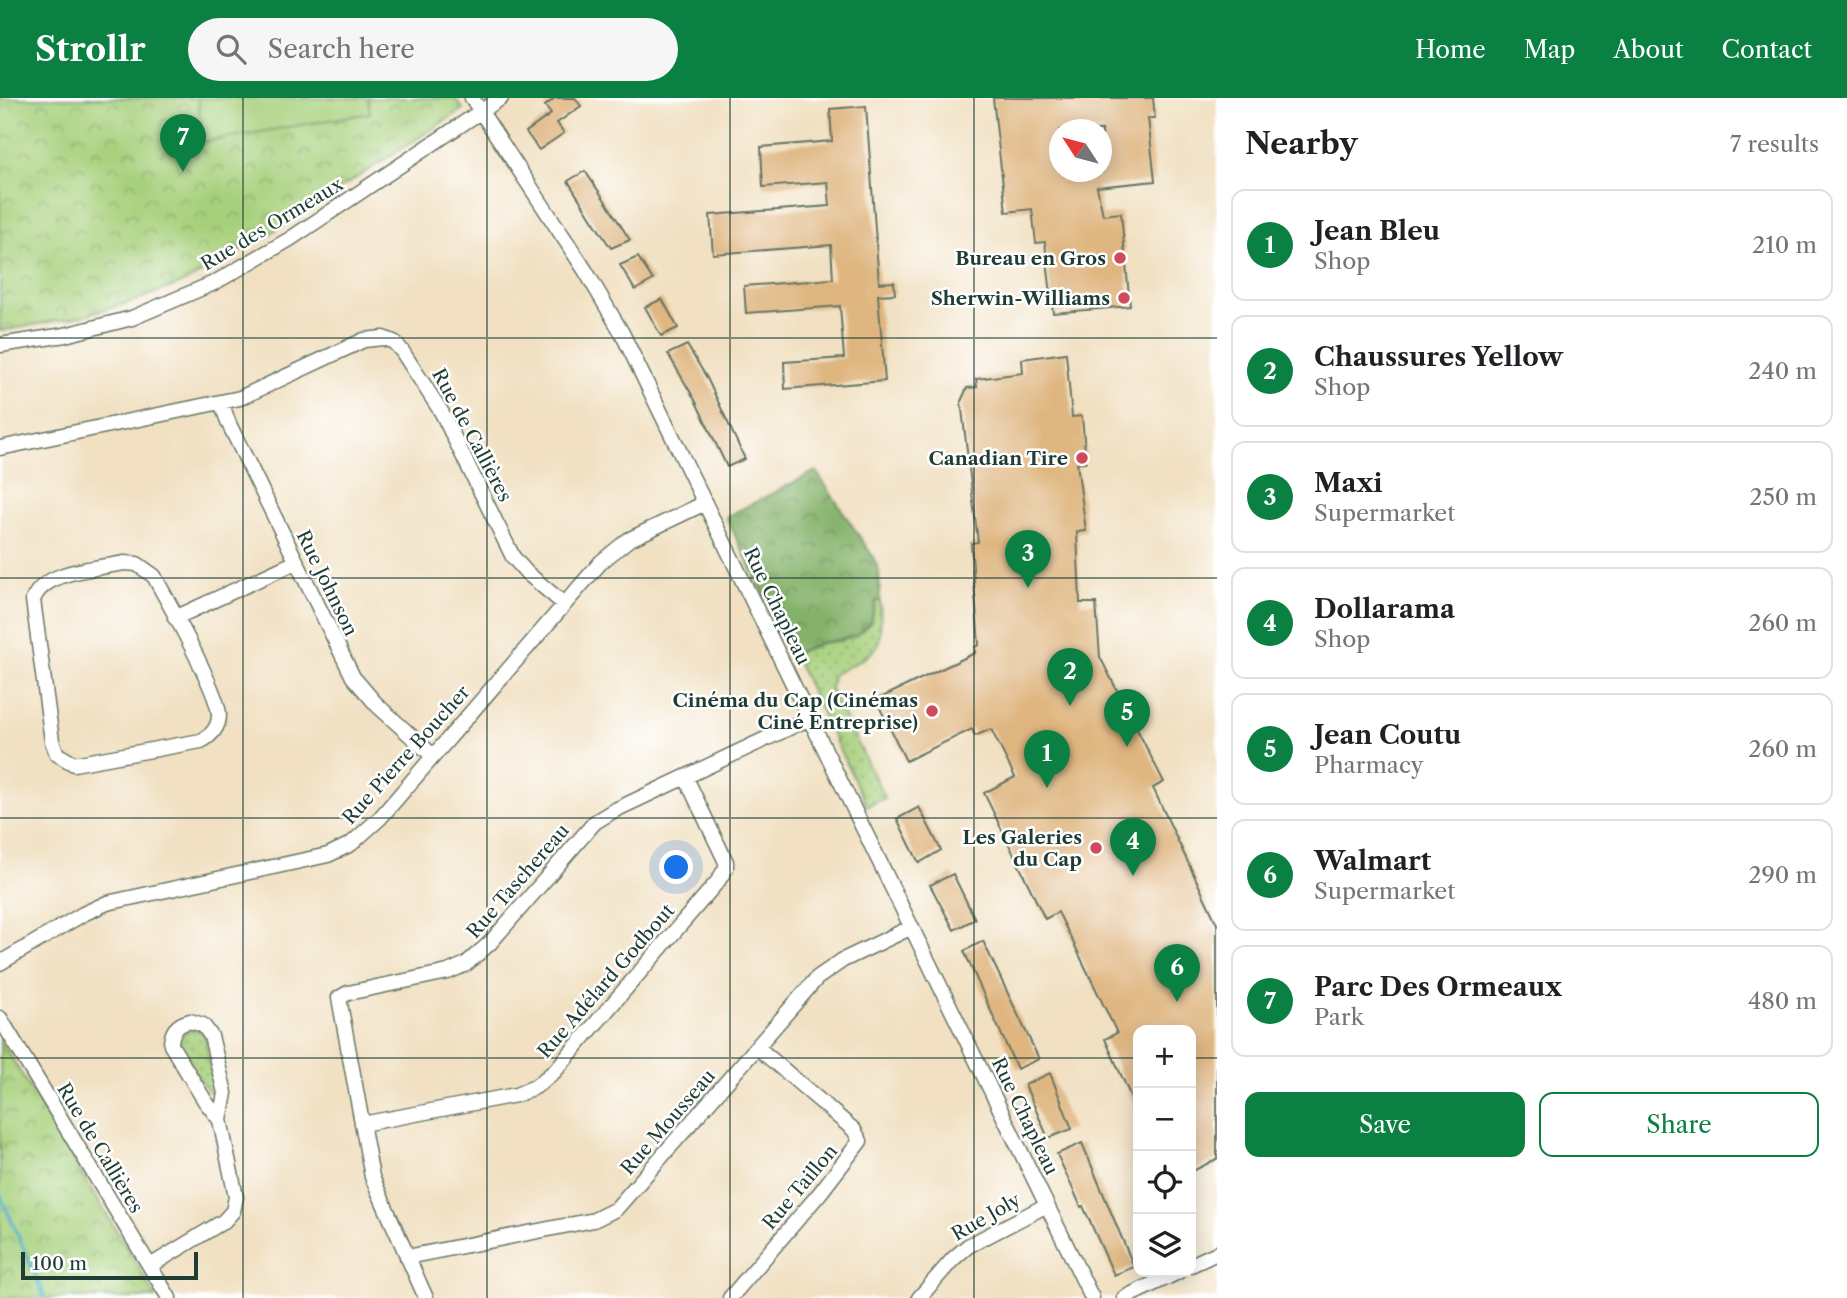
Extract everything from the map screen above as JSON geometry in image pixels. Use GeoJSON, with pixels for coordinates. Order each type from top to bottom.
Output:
{"type":"FeatureCollection","features":[{"type":"Feature","properties":{"kind":"street","name":"Rue Chapleau"},"geometry":{"type":"LineString","coordinates":[[472,98],[611,314],[1092,1298]]}},
{"type":"Feature","properties":{"kind":"street","name":"Rue des Ormeaux"},"geometry":{"type":"LineString","coordinates":[[0,345],[65,335],[132,318],[214,283],[290,239],[501,98]]}},
{"type":"Feature","properties":{"kind":"street","name":"Rue de Callières"},"geometry":{"type":"LineString","coordinates":[[0,448],[221,402],[254,392],[364,340],[376,337],[394,342],[438,405],[513,557],[527,573],[564,604]]}},
{"type":"Feature","properties":{"kind":"street","name":"Rue Johnson"},"geometry":{"type":"LineString","coordinates":[[221,402],[353,677],[377,705],[433,756]]}},
{"type":"Feature","properties":{"kind":"street","name":"Rue Pierre Boucher"},"geometry":{"type":"LineString","coordinates":[[0,963],[83,914],[107,903],[303,862],[340,850],[362,836],[601,562],[618,547],[705,503]]}},
{"type":"Feature","properties":{"kind":"street"},"geometry":{"type":"LineString","coordinates":[[176,618],[296,562]]}},
{"type":"Feature","properties":{"kind":"street"},"geometry":{"type":"LineString","coordinates":[[124,563],[137,564],[154,576],[176,618],[218,706],[219,718],[211,734],[201,741],[80,764],[62,758],[52,741],[33,608],[33,600],[39,589],[54,578],[124,563]]}},
{"type":"Feature","properties":{"kind":"street","name":"Rue Taschereau"},"geometry":{"type":"LineString","coordinates":[[426,1298],[376,1191],[339,1005],[340,997],[448,972],[466,964],[490,943],[595,822],[810,718]]}},
{"type":"Feature","properties":{"kind":"street","name":"Rue Adélard Godbout"},"geometry":{"type":"LineString","coordinates":[[362,1124],[516,1095],[535,1087],[555,1071],[718,881],[726,868],[726,862],[686,778]]}},
{"type":"Feature","properties":{"kind":"street","name":"Rue Mousseau"},"geometry":{"type":"LineString","coordinates":[[407,1257],[594,1220],[608,1214],[629,1196],[810,985],[843,960],[912,927]]}},
{"type":"Feature","properties":{"kind":"street","name":"Rue de Callières"},"geometry":{"type":"LineString","coordinates":[[0,1018],[169,1298]]}},
{"type":"Feature","properties":{"kind":"street"},"geometry":{"type":"LineString","coordinates":[[150,1266],[224,1221],[233,1211],[236,1197],[220,1120],[225,1093],[211,1036],[208,1030],[197,1022],[184,1023],[171,1038],[173,1051],[220,1120]]}},
{"type":"Feature","properties":{"kind":"street","name":"Rue Taillon"},"geometry":{"type":"LineString","coordinates":[[730,1298],[820,1193],[860,1141],[857,1133],[757,1047]]}},
{"type":"Feature","properties":{"kind":"street","name":"Rue Joly"},"geometry":{"type":"LineString","coordinates":[[919,1298],[968,1246],[1047,1205]]}},
{"type":"Feature","properties":{"kind":"street"},"geometry":{"type":"LineString","coordinates":[[1196,1263],[1217,1253]]}},
{"type":"Feature","properties":{"kind":"street"},"geometry":{"type":"LineString","coordinates":[[1124,1298],[1168,1277]]}},
{"type":"Feature","properties":{"kind":"green space"},"geometry":{"type":"Polygon","coordinates":[[[0,98],[455,98],[463,109],[268,235],[185,282],[82,316],[0,331],[0,98]]]}},
{"type":"Feature","properties":{"kind":"green space"},"geometry":{"type":"Polygon","coordinates":[[[198,98],[368,98],[370,113],[202,142],[198,98]]]}},
{"type":"Feature","properties":{"kind":"green space"},"geometry":{"type":"Polygon","coordinates":[[[816,471],[873,557],[879,571],[880,600],[876,601],[870,623],[856,636],[821,643],[793,654],[726,517],[816,471]]]}},
{"type":"Feature","properties":{"kind":"green space"},"geometry":{"type":"Polygon","coordinates":[[[880,600],[879,641],[870,654],[834,674],[830,688],[885,798],[867,806],[793,654],[821,643],[841,641],[870,623],[876,601],[880,600]]]}},
{"type":"Feature","properties":{"kind":"green space"},"geometry":{"type":"Polygon","coordinates":[[[190,1029],[199,1031],[205,1037],[214,1091],[212,1094],[179,1050],[179,1037],[190,1029]]]}},
{"type":"Feature","properties":{"kind":"green space"},"geometry":{"type":"Polygon","coordinates":[[[0,1039],[139,1268],[156,1298],[0,1298],[0,1039]]]}},
{"type":"Feature","properties":{"kind":"building"},"geometry":{"type":"Polygon","coordinates":[[[555,98],[575,98],[581,106],[557,123],[564,133],[539,150],[526,132],[551,114],[545,106],[555,98]]]}},
{"type":"Feature","properties":{"kind":"building"},"geometry":{"type":"Polygon","coordinates":[[[993,98],[1153,98],[1155,118],[1148,118],[1155,181],[1097,187],[1103,215],[1121,213],[1130,306],[1053,313],[1045,242],[1036,243],[1032,209],[1006,212],[993,98]]]}},
{"type":"Feature","properties":{"kind":"building"},"geometry":{"type":"Polygon","coordinates":[[[866,106],[879,283],[894,282],[895,294],[878,295],[885,381],[785,389],[784,362],[844,358],[840,306],[746,313],[744,286],[833,279],[831,245],[713,254],[710,215],[830,206],[828,182],[763,187],[761,147],[832,141],[830,109],[866,106]]]}},
{"type":"Feature","properties":{"kind":"building"},"geometry":{"type":"Polygon","coordinates":[[[585,171],[630,240],[611,248],[593,221],[568,181],[585,171]]]}},
{"type":"Feature","properties":{"kind":"building"},"geometry":{"type":"Polygon","coordinates":[[[638,257],[653,280],[635,290],[620,265],[638,257]]]}},
{"type":"Feature","properties":{"kind":"building"},"geometry":{"type":"Polygon","coordinates":[[[662,299],[678,328],[661,336],[645,307],[662,299]]]}},
{"type":"Feature","properties":{"kind":"building"},"geometry":{"type":"Polygon","coordinates":[[[687,345],[707,378],[745,459],[727,467],[695,400],[668,354],[687,345]]]}},
{"type":"Feature","properties":{"kind":"building","name":"Les Galeries du Cap"},"geometry":{"type":"Polygon","coordinates":[[[1066,353],[1072,417],[1082,416],[1086,462],[1077,463],[1086,531],[1077,532],[1080,603],[1096,603],[1100,657],[1164,782],[1153,788],[1217,924],[1217,1159],[1196,1170],[1196,1025],[1133,1025],[1133,1102],[1105,1039],[1117,1033],[1058,912],[1045,919],[984,793],[1015,777],[991,729],[975,736],[972,729],[906,761],[876,700],[975,653],[975,647],[979,645],[971,543],[978,542],[961,401],[967,388],[977,387],[976,379],[1023,373],[1022,359],[1066,353]]]}},
{"type":"Feature","properties":{"kind":"building"},"geometry":{"type":"Polygon","coordinates":[[[919,807],[941,850],[919,863],[897,819],[919,807]]]}},
{"type":"Feature","properties":{"kind":"building"},"geometry":{"type":"Polygon","coordinates":[[[953,874],[975,919],[954,930],[930,885],[953,874]]]}},
{"type":"Feature","properties":{"kind":"building"},"geometry":{"type":"Polygon","coordinates":[[[983,941],[1039,1059],[1017,1069],[964,951],[983,941]]]}},
{"type":"Feature","properties":{"kind":"building"},"geometry":{"type":"Polygon","coordinates":[[[1050,1073],[1072,1129],[1048,1138],[1025,1085],[1050,1073]]]}},
{"type":"Feature","properties":{"kind":"building"},"geometry":{"type":"Polygon","coordinates":[[[1082,1143],[1133,1267],[1114,1275],[1057,1154],[1082,1143]]]}},
{"type":"Feature","properties":{"kind":"waterway"},"geometry":{"type":"LineString","coordinates":[[0,1194],[45,1298]]}},
{"type":"Feature","properties":{"kind":"place","name":"Parc Des Ormeaux"},"geometry":{"type":"Point","coordinates":[183,172]}},
{"type":"Feature","properties":{"kind":"place","name":"Bureau en Gros"},"geometry":{"type":"Point","coordinates":[1120,258]}},
{"type":"Feature","properties":{"kind":"place","name":"Sherwin-Williams"},"geometry":{"type":"Point","coordinates":[1124,298]}},
{"type":"Feature","properties":{"kind":"place","name":"Canadian Tire"},"geometry":{"type":"Point","coordinates":[1082,458]}},
{"type":"Feature","properties":{"kind":"place","name":"Maxi"},"geometry":{"type":"Point","coordinates":[1028,588]}},
{"type":"Feature","properties":{"kind":"place","name":"Chaussures Yellow"},"geometry":{"type":"Point","coordinates":[1070,706]}},
{"type":"Feature","properties":{"kind":"place","name":"Cinéma du Cap (Cinémas Ciné Entreprise)"},"geometry":{"type":"Point","coordinates":[932,711]}},
{"type":"Feature","properties":{"kind":"place","name":"Jean Coutu"},"geometry":{"type":"Point","coordinates":[1127,747]}},
{"type":"Feature","properties":{"kind":"place","name":"Jean Bleu"},"geometry":{"type":"Point","coordinates":[1047,788]}},
{"type":"Feature","properties":{"kind":"place","name":"Les Galeries du Cap"},"geometry":{"type":"Point","coordinates":[1096,848]}},
{"type":"Feature","properties":{"kind":"place","name":"Dollarama"},"geometry":{"type":"Point","coordinates":[1133,876]}},
{"type":"Feature","properties":{"kind":"place","name":"Walmart"},"geometry":{"type":"Point","coordinates":[1177,1002]}}]}
